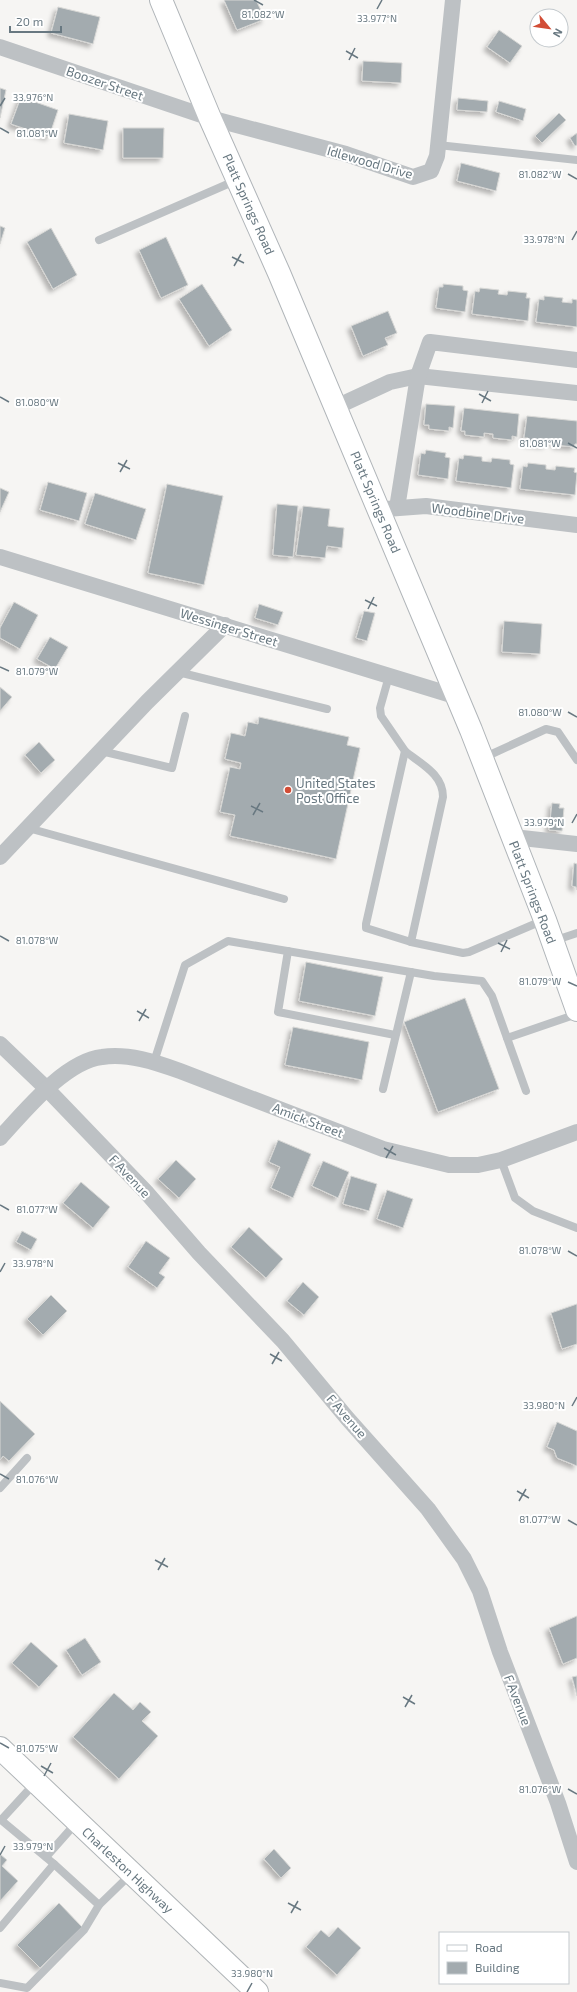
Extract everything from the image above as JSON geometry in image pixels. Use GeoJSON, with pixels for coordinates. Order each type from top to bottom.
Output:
{"type":"FeatureCollection","features":[{"type":"Feature","properties":{"kind":"main road","name":"Platt Springs Road"},"geometry":{"type":"LineString","coordinates":[[161,0],[210,118],[336,407],[388,509],[458,697],[545,920],[577,1010]]}},
{"type":"Feature","properties":{"kind":"main road","name":"Charleston Highway"},"geometry":{"type":"LineString","coordinates":[[0,1748],[257,1992]]}},
{"type":"Feature","properties":{"kind":"street","name":"Idlewood Drive"},"geometry":{"type":"LineString","coordinates":[[210,118],[346,154],[413,177],[431,171],[437,156],[453,0]]}},
{"type":"Feature","properties":{"kind":"street","name":"Boozer Street"},"geometry":{"type":"LineString","coordinates":[[0,47],[210,118]]}},
{"type":"Feature","properties":{"kind":"street"},"geometry":{"type":"LineString","coordinates":[[388,509],[418,376],[430,342],[577,360]]}},
{"type":"Feature","properties":{"kind":"street"},"geometry":{"type":"LineString","coordinates":[[336,407],[390,382],[418,376],[577,393]]}},
{"type":"Feature","properties":{"kind":"street","name":"Woodbine Drive"},"geometry":{"type":"LineString","coordinates":[[388,509],[426,506],[577,525]]}},
{"type":"Feature","properties":{"kind":"street","name":"Wessinger Street"},"geometry":{"type":"LineString","coordinates":[[0,557],[458,697]]}},
{"type":"Feature","properties":{"kind":"street"},"geometry":{"type":"LineString","coordinates":[[0,857],[101,751],[225,625]]}},
{"type":"Feature","properties":{"kind":"street"},"geometry":{"type":"LineString","coordinates":[[513,837],[577,844]]}},
{"type":"Feature","properties":{"kind":"street","name":"F Avenue"},"geometry":{"type":"LineString","coordinates":[[0,1044],[47,1089],[146,1192],[199,1253],[283,1341],[347,1418],[428,1509],[464,1559],[480,1591],[500,1652],[558,1803],[577,1862]]}},
{"type":"Feature","properties":{"kind":"street","name":"Amick Street"},"geometry":{"type":"LineString","coordinates":[[0,1138],[47,1089],[82,1063],[101,1057],[121,1056],[154,1062],[180,1071],[383,1149],[449,1165],[478,1165],[501,1160],[577,1132]]}},
{"type":"Feature","properties":{"kind":"lane"},"geometry":{"type":"LineString","coordinates":[[438,145],[577,160]]}},
{"type":"Feature","properties":{"kind":"lane"},"geometry":{"type":"LineString","coordinates":[[99,240],[238,180]]}},
{"type":"Feature","properties":{"kind":"lane"},"geometry":{"type":"LineString","coordinates":[[178,672],[327,709]]}},
{"type":"Feature","properties":{"kind":"lane"},"geometry":{"type":"LineString","coordinates":[[389,676],[380,708],[381,716],[405,752],[435,774],[443,788],[443,797],[411,942]]}},
{"type":"Feature","properties":{"kind":"lane"},"geometry":{"type":"LineString","coordinates":[[101,751],[172,768],[185,716]]}},
{"type":"Feature","properties":{"kind":"lane"},"geometry":{"type":"LineString","coordinates":[[482,758],[546,729],[558,732],[577,760]]}},
{"type":"Feature","properties":{"kind":"lane"},"geometry":{"type":"LineString","coordinates":[[405,752],[366,928],[411,942],[463,953],[470,952],[545,920]]}},
{"type":"Feature","properties":{"kind":"lane"},"geometry":{"type":"LineString","coordinates":[[28,828],[284,899]]}},
{"type":"Feature","properties":{"kind":"lane"},"geometry":{"type":"LineString","coordinates":[[552,942],[577,933]]}},
{"type":"Feature","properties":{"kind":"lane"},"geometry":{"type":"LineString","coordinates":[[154,1062],[185,965],[228,941],[411,972],[482,981],[492,996],[526,1091]]}},
{"type":"Feature","properties":{"kind":"lane"},"geometry":{"type":"LineString","coordinates":[[288,951],[278,1012],[395,1035]]}},
{"type":"Feature","properties":{"kind":"lane"},"geometry":{"type":"LineString","coordinates":[[384,1089],[395,1035],[411,972]]}},
{"type":"Feature","properties":{"kind":"lane"},"geometry":{"type":"LineString","coordinates":[[507,1038],[577,1014]]}},
{"type":"Feature","properties":{"kind":"lane"},"geometry":{"type":"LineString","coordinates":[[501,1160],[515,1198],[533,1211],[577,1228]]}},
{"type":"Feature","properties":{"kind":"lane"},"geometry":{"type":"LineString","coordinates":[[0,1488],[27,1458]]}},
{"type":"Feature","properties":{"kind":"lane"},"geometry":{"type":"LineString","coordinates":[[35,1782],[2,1820],[99,1905]]}},
{"type":"Feature","properties":{"kind":"lane"},"geometry":{"type":"LineString","coordinates":[[46,1857],[77,1822]]}},
{"type":"Feature","properties":{"kind":"lane"},"geometry":{"type":"LineString","coordinates":[[0,1928],[54,1864]]}},
{"type":"Feature","properties":{"kind":"lane"},"geometry":{"type":"LineString","coordinates":[[0,1983],[27,1988],[84,1930],[99,1905],[131,1873]]}},
{"type":"Feature","properties":{"kind":"building"},"geometry":{"type":"Polygon","coordinates":[[[224,0],[256,0],[265,19],[237,30],[224,0]]]}},
{"type":"Feature","properties":{"kind":"building"},"geometry":{"type":"Polygon","coordinates":[[[58,7],[100,17],[93,44],[51,33],[58,7]]]}},
{"type":"Feature","properties":{"kind":"building"},"geometry":{"type":"Polygon","coordinates":[[[499,30],[522,46],[510,63],[487,47],[499,30]]]}},
{"type":"Feature","properties":{"kind":"building"},"geometry":{"type":"Polygon","coordinates":[[[363,61],[402,63],[401,83],[362,81],[363,61]]]}},
{"type":"Feature","properties":{"kind":"building"},"geometry":{"type":"Polygon","coordinates":[[[0,88],[6,90],[0,118],[0,88]]]}},
{"type":"Feature","properties":{"kind":"building"},"geometry":{"type":"Polygon","coordinates":[[[21,97],[58,110],[49,137],[11,124],[21,97]]]}},
{"type":"Feature","properties":{"kind":"building"},"geometry":{"type":"Polygon","coordinates":[[[458,98],[488,101],[487,112],[457,110],[458,98]]]}},
{"type":"Feature","properties":{"kind":"building"},"geometry":{"type":"Polygon","coordinates":[[[499,101],[526,109],[523,121],[496,112],[499,101]]]}},
{"type":"Feature","properties":{"kind":"building"},"geometry":{"type":"Polygon","coordinates":[[[559,113],[566,120],[542,143],[535,136],[559,113]]]}},
{"type":"Feature","properties":{"kind":"building"},"geometry":{"type":"Polygon","coordinates":[[[69,114],[108,121],[103,150],[64,143],[69,114]]]}},
{"type":"Feature","properties":{"kind":"building"},"geometry":{"type":"Polygon","coordinates":[[[123,128],[164,128],[163,158],[123,158],[123,128]]]}},
{"type":"Feature","properties":{"kind":"building"},"geometry":{"type":"Polygon","coordinates":[[[577,133],[577,145],[575,146],[570,138],[577,133]]]}},
{"type":"Feature","properties":{"kind":"building"},"geometry":{"type":"Polygon","coordinates":[[[461,163],[500,173],[496,191],[457,181],[461,163]]]}},
{"type":"Feature","properties":{"kind":"building"},"geometry":{"type":"Polygon","coordinates":[[[0,226],[5,228],[0,244],[0,226]]]}},
{"type":"Feature","properties":{"kind":"building"},"geometry":{"type":"Polygon","coordinates":[[[51,228],[77,275],[53,289],[27,242],[51,228]]]}},
{"type":"Feature","properties":{"kind":"building"},"geometry":{"type":"Polygon","coordinates":[[[166,237],[188,285],[161,298],[139,250],[166,237]]]}},
{"type":"Feature","properties":{"kind":"building"},"geometry":{"type":"Polygon","coordinates":[[[202,284],[232,330],[209,346],[179,299],[202,284]]]}},
{"type":"Feature","properties":{"kind":"building"},"geometry":{"type":"Polygon","coordinates":[[[443,284],[463,286],[463,290],[468,291],[465,312],[436,308],[439,287],[443,287],[443,284]]]}},
{"type":"Feature","properties":{"kind":"building"},"geometry":{"type":"Polygon","coordinates":[[[480,288],[499,290],[498,294],[507,295],[508,291],[527,293],[526,298],[530,298],[528,321],[472,314],[475,291],[479,292],[480,288]]]}},
{"type":"Feature","properties":{"kind":"building"},"geometry":{"type":"Polygon","coordinates":[[[544,296],[563,298],[562,302],[572,303],[572,299],[577,300],[577,327],[536,322],[539,299],[544,300],[544,296]]]}},
{"type":"Feature","properties":{"kind":"building"},"geometry":{"type":"Polygon","coordinates":[[[388,311],[397,333],[385,338],[388,345],[363,356],[351,326],[388,311]]]}},
{"type":"Feature","properties":{"kind":"building"},"geometry":{"type":"Polygon","coordinates":[[[426,404],[455,406],[453,428],[449,427],[449,431],[429,429],[429,425],[424,425],[426,404]]]}},
{"type":"Feature","properties":{"kind":"building"},"geometry":{"type":"Polygon","coordinates":[[[464,408],[519,414],[517,437],[512,436],[512,440],[493,438],[493,434],[484,433],[484,437],[465,435],[465,431],[461,431],[464,408]]]}},
{"type":"Feature","properties":{"kind":"building"},"geometry":{"type":"Polygon","coordinates":[[[527,416],[577,421],[577,444],[575,444],[574,447],[556,445],[556,442],[547,440],[546,445],[528,443],[528,438],[524,438],[527,416]]]}},
{"type":"Feature","properties":{"kind":"building"},"geometry":{"type":"Polygon","coordinates":[[[426,450],[446,453],[445,457],[450,458],[448,479],[418,475],[421,453],[425,454],[426,450]]]}},
{"type":"Feature","properties":{"kind":"building"},"geometry":{"type":"Polygon","coordinates":[[[464,455],[482,457],[482,461],[491,462],[492,458],[510,460],[510,464],[514,465],[511,488],[456,481],[459,458],[463,459],[464,455]]]}},
{"type":"Feature","properties":{"kind":"building"},"geometry":{"type":"Polygon","coordinates":[[[528,463],[546,465],[546,469],[555,470],[556,466],[575,468],[574,472],[577,473],[575,495],[520,489],[523,466],[527,467],[528,463]]]}},
{"type":"Feature","properties":{"kind":"building"},"geometry":{"type":"Polygon","coordinates":[[[48,482],[87,493],[79,521],[40,510],[48,482]]]}},
{"type":"Feature","properties":{"kind":"building"},"geometry":{"type":"Polygon","coordinates":[[[167,484],[223,496],[204,585],[148,573],[167,484]]]}},
{"type":"Feature","properties":{"kind":"building"},"geometry":{"type":"Polygon","coordinates":[[[0,488],[9,492],[0,512],[0,488]]]}},
{"type":"Feature","properties":{"kind":"building"},"geometry":{"type":"Polygon","coordinates":[[[95,493],[146,509],[136,540],[85,524],[95,493]]]}},
{"type":"Feature","properties":{"kind":"building"},"geometry":{"type":"Polygon","coordinates":[[[277,504],[298,506],[293,557],[273,555],[277,504]]]}},
{"type":"Feature","properties":{"kind":"building"},"geometry":{"type":"Polygon","coordinates":[[[303,506],[330,509],[328,526],[344,528],[342,548],[327,546],[325,558],[296,555],[303,506]]]}},
{"type":"Feature","properties":{"kind":"building"},"geometry":{"type":"Polygon","coordinates":[[[14,602],[38,615],[20,649],[0,638],[0,628],[14,602]]]}},
{"type":"Feature","properties":{"kind":"building"},"geometry":{"type":"Polygon","coordinates":[[[259,604],[283,612],[278,625],[255,618],[259,604]]]}},
{"type":"Feature","properties":{"kind":"building"},"geometry":{"type":"Polygon","coordinates":[[[364,611],[375,613],[367,641],[356,638],[364,611]]]}},
{"type":"Feature","properties":{"kind":"building"},"geometry":{"type":"Polygon","coordinates":[[[504,621],[542,624],[540,654],[502,652],[504,621]]]}},
{"type":"Feature","properties":{"kind":"building"},"geometry":{"type":"Polygon","coordinates":[[[50,637],[68,647],[55,669],[37,659],[50,637]]]}},
{"type":"Feature","properties":{"kind":"building"},"geometry":{"type":"Polygon","coordinates":[[[0,687],[12,697],[0,711],[0,687]]]}},
{"type":"Feature","properties":{"kind":"building","name":"United States Post Office"},"geometry":{"type":"Polygon","coordinates":[[[259,717],[349,737],[347,745],[360,748],[336,859],[230,836],[235,815],[220,812],[230,767],[240,769],[241,763],[225,759],[231,733],[245,736],[248,722],[258,724],[259,717]]]}},
{"type":"Feature","properties":{"kind":"building"},"geometry":{"type":"Polygon","coordinates":[[[39,742],[55,760],[41,773],[25,755],[39,742]]]}},
{"type":"Feature","properties":{"kind":"building"},"geometry":{"type":"Polygon","coordinates":[[[552,803],[560,804],[559,808],[564,808],[562,831],[549,830],[552,803]]]}},
{"type":"Feature","properties":{"kind":"building"},"geometry":{"type":"Polygon","coordinates":[[[574,863],[577,864],[577,890],[576,887],[572,886],[574,863]]]}},
{"type":"Feature","properties":{"kind":"building"},"geometry":{"type":"Polygon","coordinates":[[[306,962],[383,977],[375,1016],[299,1001],[306,962]]]}},
{"type":"Feature","properties":{"kind":"building"},"geometry":{"type":"Polygon","coordinates":[[[465,998],[499,1089],[438,1112],[404,1022],[465,998]]]}},
{"type":"Feature","properties":{"kind":"building"},"geometry":{"type":"Polygon","coordinates":[[[293,1027],[369,1042],[362,1080],[285,1065],[293,1027]]]}},
{"type":"Feature","properties":{"kind":"building"},"geometry":{"type":"Polygon","coordinates":[[[278,1140],[311,1154],[293,1198],[271,1188],[280,1167],[269,1162],[278,1140]]]}},
{"type":"Feature","properties":{"kind":"building"},"geometry":{"type":"Polygon","coordinates":[[[176,1160],[196,1179],[179,1198],[158,1179],[176,1160]]]}},
{"type":"Feature","properties":{"kind":"building"},"geometry":{"type":"Polygon","coordinates":[[[323,1161],[349,1172],[338,1198],[312,1186],[323,1161]]]}},
{"type":"Feature","properties":{"kind":"building"},"geometry":{"type":"Polygon","coordinates":[[[351,1176],[377,1184],[369,1211],[343,1204],[351,1176]]]}},
{"type":"Feature","properties":{"kind":"building"},"geometry":{"type":"Polygon","coordinates":[[[81,1182],[110,1207],[93,1228],[63,1203],[81,1182]]]}},
{"type":"Feature","properties":{"kind":"building"},"geometry":{"type":"Polygon","coordinates":[[[387,1190],[413,1199],[403,1228],[377,1219],[387,1190]]]}},
{"type":"Feature","properties":{"kind":"building"},"geometry":{"type":"Polygon","coordinates":[[[249,1227],[283,1259],[266,1278],[231,1247],[249,1227]]]}},
{"type":"Feature","properties":{"kind":"building"},"geometry":{"type":"Polygon","coordinates":[[[22,1231],[37,1239],[31,1250],[16,1242],[22,1231]]]}},
{"type":"Feature","properties":{"kind":"building"},"geometry":{"type":"Polygon","coordinates":[[[146,1241],[170,1258],[159,1273],[165,1277],[157,1288],[128,1267],[146,1241]]]}},
{"type":"Feature","properties":{"kind":"building"},"geometry":{"type":"Polygon","coordinates":[[[303,1282],[319,1297],[304,1315],[287,1301],[303,1282]]]}},
{"type":"Feature","properties":{"kind":"building"},"geometry":{"type":"Polygon","coordinates":[[[51,1295],[67,1311],[43,1335],[27,1319],[51,1295]]]}},
{"type":"Feature","properties":{"kind":"building"},"geometry":{"type":"Polygon","coordinates":[[[577,1304],[577,1344],[562,1349],[551,1313],[577,1304]]]}},
{"type":"Feature","properties":{"kind":"building"},"geometry":{"type":"Polygon","coordinates":[[[0,1401],[35,1434],[9,1461],[3,1456],[0,1460],[0,1401]]]}},
{"type":"Feature","properties":{"kind":"building"},"geometry":{"type":"Polygon","coordinates":[[[557,1422],[577,1431],[577,1466],[557,1458],[554,1450],[547,1447],[557,1422]]]}},
{"type":"Feature","properties":{"kind":"building"},"geometry":{"type":"Polygon","coordinates":[[[577,1616],[577,1658],[563,1664],[549,1628],[577,1616]]]}},
{"type":"Feature","properties":{"kind":"building"},"geometry":{"type":"Polygon","coordinates":[[[85,1638],[101,1662],[82,1675],[66,1650],[85,1638]]]}},
{"type":"Feature","properties":{"kind":"building"},"geometry":{"type":"Polygon","coordinates":[[[31,1642],[58,1666],[39,1687],[12,1663],[31,1642]]]}},
{"type":"Feature","properties":{"kind":"building"},"geometry":{"type":"Polygon","coordinates":[[[577,1676],[577,1696],[572,1677],[577,1676]]]}},
{"type":"Feature","properties":{"kind":"building"},"geometry":{"type":"Polygon","coordinates":[[[114,1693],[133,1710],[140,1702],[151,1712],[142,1721],[158,1736],[119,1779],[73,1737],[114,1693]]]}},
{"type":"Feature","properties":{"kind":"building"},"geometry":{"type":"Polygon","coordinates":[[[274,1849],[291,1868],[281,1878],[264,1859],[274,1849]]]}},
{"type":"Feature","properties":{"kind":"building"},"geometry":{"type":"Polygon","coordinates":[[[0,1854],[7,1860],[2,1866],[18,1881],[0,1901],[0,1854]]]}},
{"type":"Feature","properties":{"kind":"building"},"geometry":{"type":"Polygon","coordinates":[[[59,1903],[82,1927],[40,1968],[17,1945],[59,1903]]]}},
{"type":"Feature","properties":{"kind":"building"},"geometry":{"type":"Polygon","coordinates":[[[338,1927],[361,1948],[337,1975],[306,1947],[321,1930],[329,1937],[338,1927]]]}},
{"type":"Feature","properties":{"kind":"place","name":"United States Post Office"},"geometry":{"type":"Point","coordinates":[288,790]}}]}
